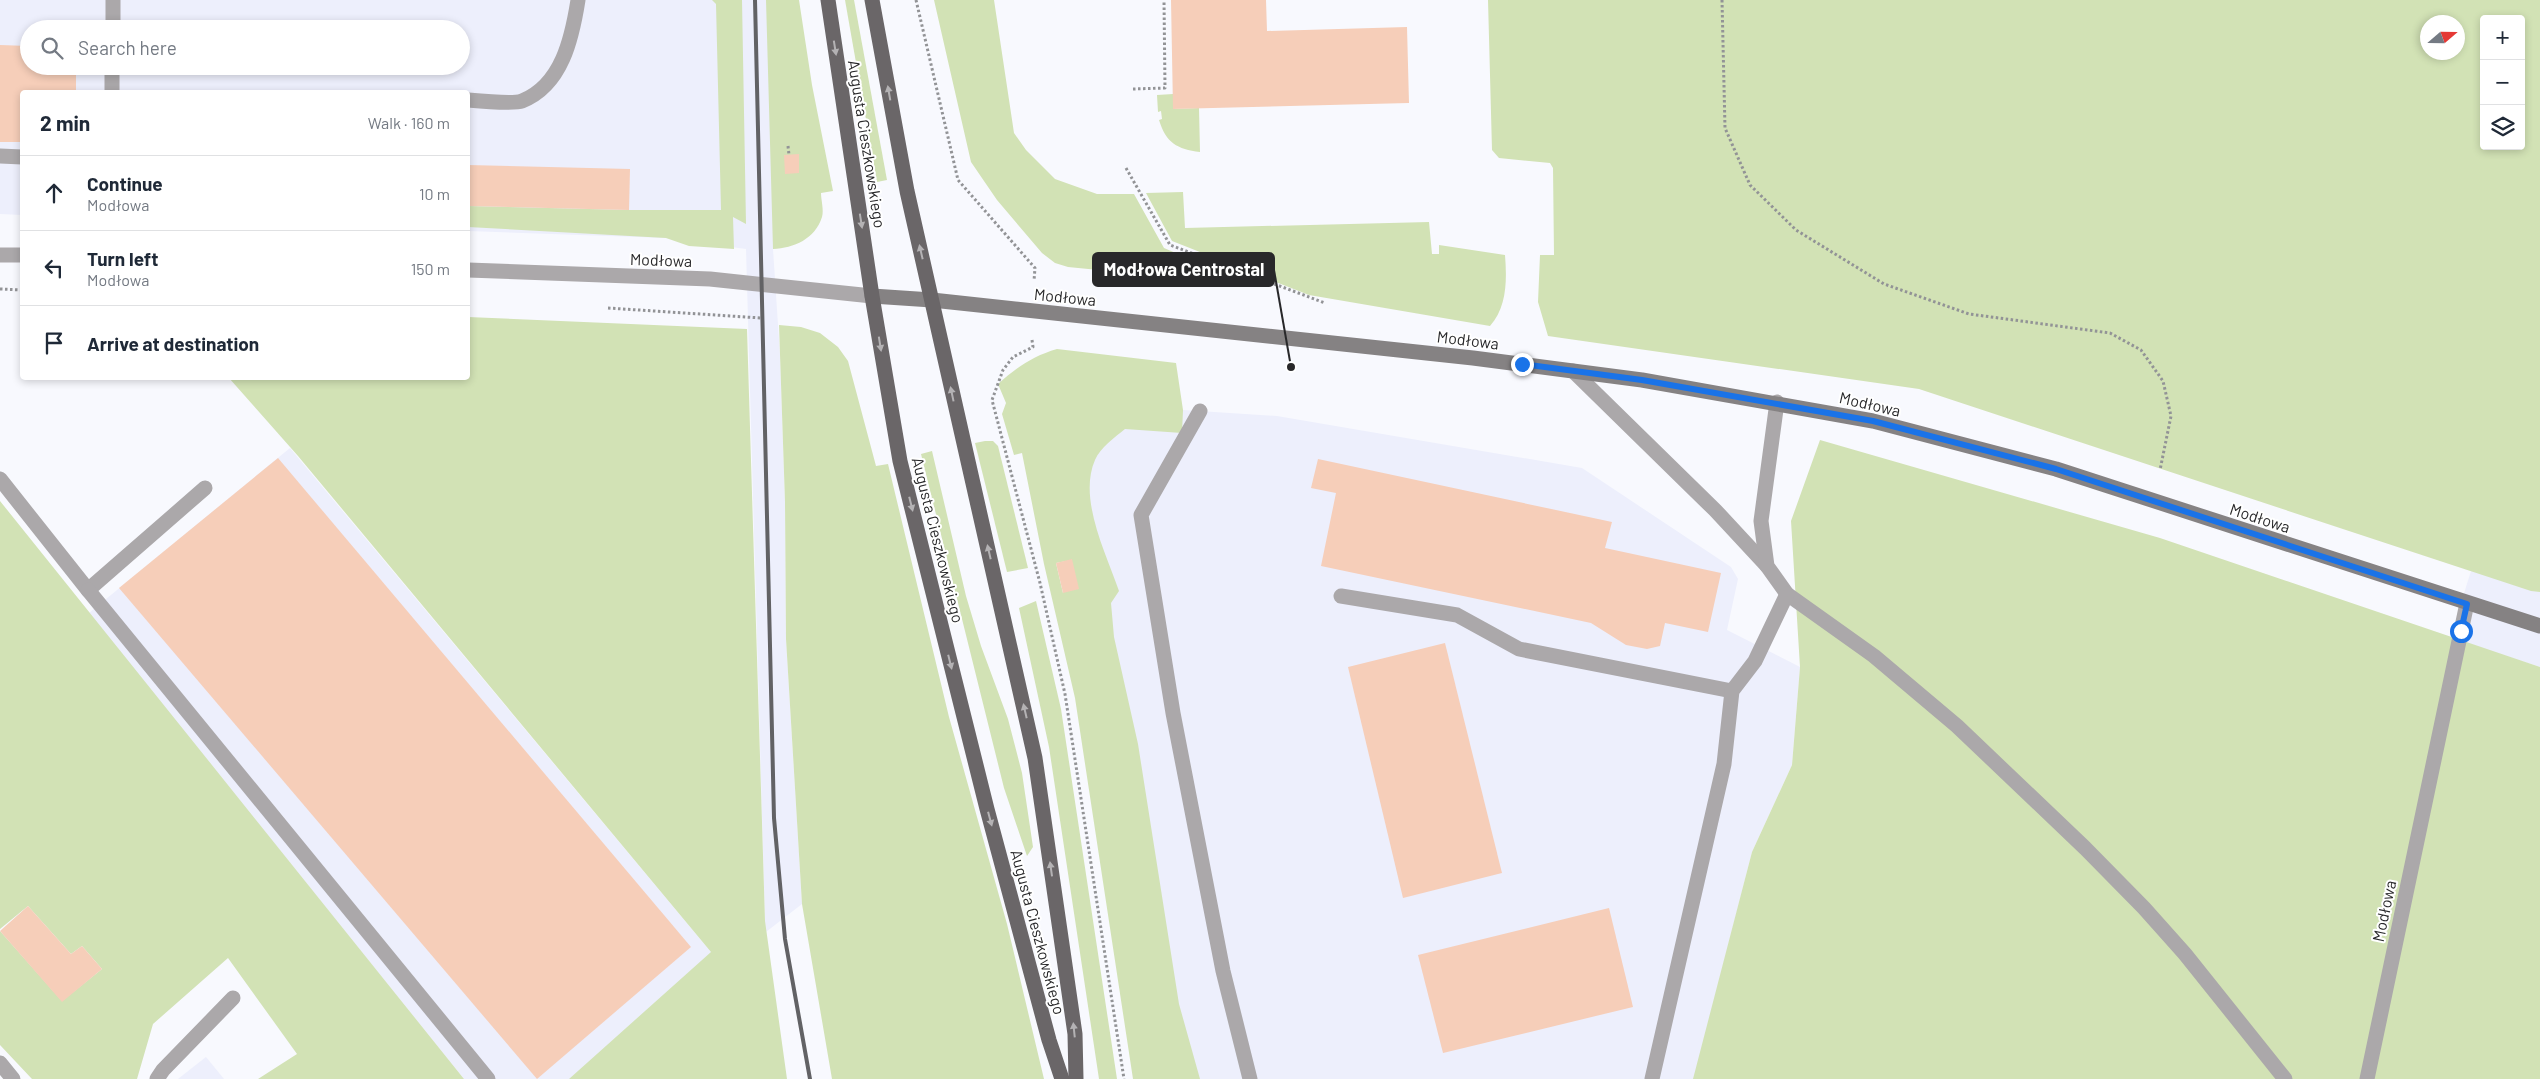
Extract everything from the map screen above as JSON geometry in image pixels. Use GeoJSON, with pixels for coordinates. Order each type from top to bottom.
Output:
{"type":"FeatureCollection","features":[{"type":"Feature","properties":{"kind":"main road","name":"Augusta Cieszkowskiego"},"geometry":{"type":"LineString","coordinates":[[828,0],[872,296],[900,461],[987,809],[1049,1040],[1062,1079]]}},
{"type":"Feature","properties":{"kind":"main road","name":"Augusta Cieszkowskiego"},"geometry":{"type":"LineString","coordinates":[[872,0],[904,177],[1035,758],[1075,1034],[1076,1079]]}},
{"type":"Feature","properties":{"kind":"street"},"geometry":{"type":"LineString","coordinates":[[113,0],[113,20]]}},
{"type":"Feature","properties":{"kind":"street"},"geometry":{"type":"LineString","coordinates":[[470,100],[521,101],[553,79],[572,34],[578,0]]}},
{"type":"Feature","properties":{"kind":"street"},"geometry":{"type":"LineString","coordinates":[[112,75],[112,90]]}},
{"type":"Feature","properties":{"kind":"street"},"geometry":{"type":"LineString","coordinates":[[0,156],[20,157]]}},
{"type":"Feature","properties":{"kind":"street"},"geometry":{"type":"LineString","coordinates":[[0,255],[20,255]]}},
{"type":"Feature","properties":{"kind":"street","name":"Modłowa"},"geometry":{"type":"LineString","coordinates":[[470,270],[710,279],[872,296],[932,300],[1463,357],[1573,371],[1777,402],[1873,421],[2056,469],[2467,604],[2540,626]]}},
{"type":"Feature","properties":{"kind":"street"},"geometry":{"type":"LineString","coordinates":[[1573,371],[1715,510],[1767,566],[1787,594],[1889,668],[1957,726],[2085,848],[2144,908],[2185,954],[2285,1079]]}},
{"type":"Feature","properties":{"kind":"street"},"geometry":{"type":"LineString","coordinates":[[1767,566],[1760,521],[1777,402]]}},
{"type":"Feature","properties":{"kind":"street"},"geometry":{"type":"LineString","coordinates":[[1200,411],[1142,514],[1178,742],[1223,971],[1250,1079]]}},
{"type":"Feature","properties":{"kind":"street"},"geometry":{"type":"LineString","coordinates":[[0,479],[88,590],[488,1079]]}},
{"type":"Feature","properties":{"kind":"street"},"geometry":{"type":"LineString","coordinates":[[88,590],[204,488]]}},
{"type":"Feature","properties":{"kind":"street"},"geometry":{"type":"LineString","coordinates":[[1652,1079],[1724,764],[1732,691],[1755,661],[1787,594]]}},
{"type":"Feature","properties":{"kind":"street"},"geometry":{"type":"LineString","coordinates":[[1341,596],[1457,614],[1519,650],[1732,691]]}},
{"type":"Feature","properties":{"kind":"street","name":"Modłowa"},"geometry":{"type":"LineString","coordinates":[[2367,1079],[2467,604]]}},
{"type":"Feature","properties":{"kind":"street"},"geometry":{"type":"LineString","coordinates":[[157,1079],[163,1070],[233,998]]}},
{"type":"Feature","properties":{"kind":"street"},"geometry":{"type":"LineString","coordinates":[[0,1063],[13,1079]]}},
{"type":"Feature","properties":{"kind":"path"},"geometry":{"type":"LineString","coordinates":[[916,0],[958,180],[1035,268]]}},
{"type":"Feature","properties":{"kind":"path"},"geometry":{"type":"LineString","coordinates":[[1133,89],[1165,88],[1164,0]]}},
{"type":"Feature","properties":{"kind":"path"},"geometry":{"type":"LineString","coordinates":[[1722,0],[1725,128],[1750,185],[1796,230],[1884,284],[1969,314],[2110,333],[2140,350],[2163,381],[2172,416],[2154,502]]}},
{"type":"Feature","properties":{"kind":"path"},"geometry":{"type":"LineString","coordinates":[[788,146],[789,155]]}},
{"type":"Feature","properties":{"kind":"path"},"geometry":{"type":"LineString","coordinates":[[1126,168],[1170,245],[1325,303]]}},
{"type":"Feature","properties":{"kind":"path"},"geometry":{"type":"LineString","coordinates":[[0,289],[20,290]]}},
{"type":"Feature","properties":{"kind":"path"},"geometry":{"type":"LineString","coordinates":[[1032,347],[1013,357],[1003,370],[992,400],[1040,583],[1065,694],[1124,1079]]}},
{"type":"Feature","properties":{"kind":"shaded area"},"geometry":{"type":"Polygon","coordinates":[[[0,0],[777,0],[773,249],[780,355],[785,502],[786,639],[802,904],[577,1079],[464,1079],[89,613],[290,448],[711,952],[765,921],[746,249],[666,238],[470,231],[470,90],[20,90],[20,215],[0,214],[0,0]]]}},
{"type":"Feature","properties":{"kind":"shaded area"},"geometry":{"type":"Polygon","coordinates":[[[2540,351],[2540,667],[2450,638],[2540,351]]]}},
{"type":"Feature","properties":{"kind":"shaded area"},"geometry":{"type":"Polygon","coordinates":[[[1091,404],[1277,416],[1582,468],[1731,567],[1738,579],[1727,630],[1800,667],[1792,765],[1752,852],[1694,1079],[1183,1079],[1085,538],[1091,404]]]}},
{"type":"Feature","properties":{"kind":"shaded area"},"geometry":{"type":"Polygon","coordinates":[[[206,1057],[224,1079],[178,1079],[206,1057]]]}},
{"type":"Feature","properties":{"kind":"green space"},"geometry":{"type":"Polygon","coordinates":[[[712,0],[742,0],[746,224],[733,217],[734,249],[689,246],[666,238],[470,227],[470,206],[721,210],[716,4],[712,0]]]}},
{"type":"Feature","properties":{"kind":"green space"},"geometry":{"type":"Polygon","coordinates":[[[766,0],[799,0],[812,85],[833,191],[821,193],[822,217],[819,225],[809,237],[789,247],[773,249],[766,0]]]}},
{"type":"Feature","properties":{"kind":"green space"},"geometry":{"type":"Polygon","coordinates":[[[845,0],[854,0],[887,180],[877,182],[845,0]]]}},
{"type":"Feature","properties":{"kind":"green space"},"geometry":{"type":"Polygon","coordinates":[[[934,0],[994,0],[1014,133],[1026,150],[1055,179],[1097,194],[1134,194],[1164,248],[1251,285],[1068,267],[1055,263],[1042,253],[997,200],[971,162],[934,0]]]}},
{"type":"Feature","properties":{"kind":"green space"},"geometry":{"type":"Polygon","coordinates":[[[1488,0],[2540,0],[2540,592],[2531,591],[1919,389],[1548,336],[1538,302],[1540,255],[1554,255],[1553,168],[1550,163],[1499,158],[1492,150],[1488,0]]]}},
{"type":"Feature","properties":{"kind":"green space"},"geometry":{"type":"Polygon","coordinates":[[[1173,94],[1173,109],[1199,108],[1200,152],[1185,149],[1174,144],[1162,128],[1159,120],[1162,119],[1161,111],[1158,112],[1157,95],[1173,94]]]}},
{"type":"Feature","properties":{"kind":"green space"},"geometry":{"type":"Polygon","coordinates":[[[1183,192],[1185,228],[1429,222],[1432,254],[1439,254],[1439,245],[1505,255],[1506,283],[1503,302],[1496,319],[1490,326],[1309,295],[1172,241],[1146,193],[1183,192]]]}},
{"type":"Feature","properties":{"kind":"green space"},"geometry":{"type":"Polygon","coordinates":[[[470,317],[747,329],[765,921],[787,1079],[569,1079],[711,952],[298,456],[231,380],[470,380],[470,317]]]}},
{"type":"Feature","properties":{"kind":"green space"},"geometry":{"type":"Polygon","coordinates":[[[779,325],[801,327],[820,333],[838,347],[848,361],[876,466],[888,464],[949,717],[1007,924],[1044,1079],[832,1079],[802,904],[786,639],[785,502],[779,325]]]}},
{"type":"Feature","properties":{"kind":"green space"},"geometry":{"type":"Polygon","coordinates":[[[1057,349],[1176,363],[1183,410],[1182,433],[1125,429],[1108,443],[1097,456],[1091,475],[1090,492],[1096,526],[1119,591],[1111,603],[1114,637],[1138,744],[1179,1004],[1200,1079],[1133,1079],[1075,698],[1044,564],[1022,453],[1014,455],[1002,414],[1006,403],[998,384],[1026,363],[1040,355],[1057,349]],[[1072,560],[1056,563],[1063,593],[1072,560]]]}},
{"type":"Feature","properties":{"kind":"green space"},"geometry":{"type":"Polygon","coordinates":[[[1820,440],[2160,538],[2540,667],[2540,1079],[1693,1079],[1752,852],[1792,765],[1800,667],[1791,521],[1820,440]]]}},
{"type":"Feature","properties":{"kind":"green space"},"geometry":{"type":"Polygon","coordinates":[[[993,441],[998,446],[1028,568],[1007,572],[975,443],[993,441]]]}},
{"type":"Feature","properties":{"kind":"green space"},"geometry":{"type":"Polygon","coordinates":[[[932,451],[966,596],[981,646],[1008,719],[1022,773],[1033,847],[1027,856],[1004,788],[921,454],[932,451]]]}},
{"type":"Feature","properties":{"kind":"green space"},"geometry":{"type":"Polygon","coordinates":[[[0,501],[464,1079],[258,1079],[297,1054],[228,958],[153,1024],[137,1079],[32,1079],[0,1045],[0,931],[62,1001],[102,969],[82,946],[71,954],[28,906],[0,929],[0,501]]]}},
{"type":"Feature","properties":{"kind":"green space"},"geometry":{"type":"Polygon","coordinates":[[[1036,601],[1061,709],[1117,1079],[1099,1079],[1049,747],[1019,608],[1036,601]]]}},
{"type":"Feature","properties":{"kind":"building"},"geometry":{"type":"Polygon","coordinates":[[[1171,0],[1266,0],[1267,31],[1407,27],[1409,103],[1173,109],[1171,0]]]}},
{"type":"Feature","properties":{"kind":"building"},"geometry":{"type":"Polygon","coordinates":[[[0,45],[20,46],[20,75],[76,75],[76,90],[20,90],[20,142],[0,142],[0,45]]]}},
{"type":"Feature","properties":{"kind":"building"},"geometry":{"type":"Polygon","coordinates":[[[799,154],[799,173],[785,174],[784,155],[799,154]]]}},
{"type":"Feature","properties":{"kind":"building"},"geometry":{"type":"Polygon","coordinates":[[[470,165],[630,169],[629,210],[470,206],[470,165]]]}},
{"type":"Feature","properties":{"kind":"building"},"geometry":{"type":"Polygon","coordinates":[[[278,458],[691,947],[537,1079],[119,588],[278,458]]]}},
{"type":"Feature","properties":{"kind":"building"},"geometry":{"type":"Polygon","coordinates":[[[1318,459],[1612,522],[1605,548],[1721,573],[1708,632],[1665,623],[1660,646],[1647,649],[1626,645],[1591,623],[1321,566],[1336,493],[1311,488],[1318,459]]]}},
{"type":"Feature","properties":{"kind":"building"},"geometry":{"type":"Polygon","coordinates":[[[1072,559],[1079,589],[1063,593],[1056,563],[1072,559]]]}},
{"type":"Feature","properties":{"kind":"building"},"geometry":{"type":"Polygon","coordinates":[[[1445,643],[1502,873],[1403,898],[1348,667],[1445,643]]]}},
{"type":"Feature","properties":{"kind":"building"},"geometry":{"type":"Polygon","coordinates":[[[28,906],[71,954],[82,946],[102,969],[62,1002],[0,931],[28,906]]]}},
{"type":"Feature","properties":{"kind":"building"},"geometry":{"type":"Polygon","coordinates":[[[1609,908],[1633,1007],[1443,1053],[1418,955],[1609,908]]]}},
{"type":"Feature","properties":{"kind":"railway"},"geometry":{"type":"LineString","coordinates":[[755,0],[774,818],[785,939],[810,1079]]}},
{"type":"Feature","properties":{"kind":"place","name":"Modłowa Centrostal"},"geometry":{"type":"Point","coordinates":[1291,367]}},
{"type":"Feature","properties":{"kind":"route"},"geometry":{"type":"LineString","coordinates":[[1522,364],[1642,380],[1777,402],[1873,421],[2056,469],[2467,604],[2461,631]]}}]}
